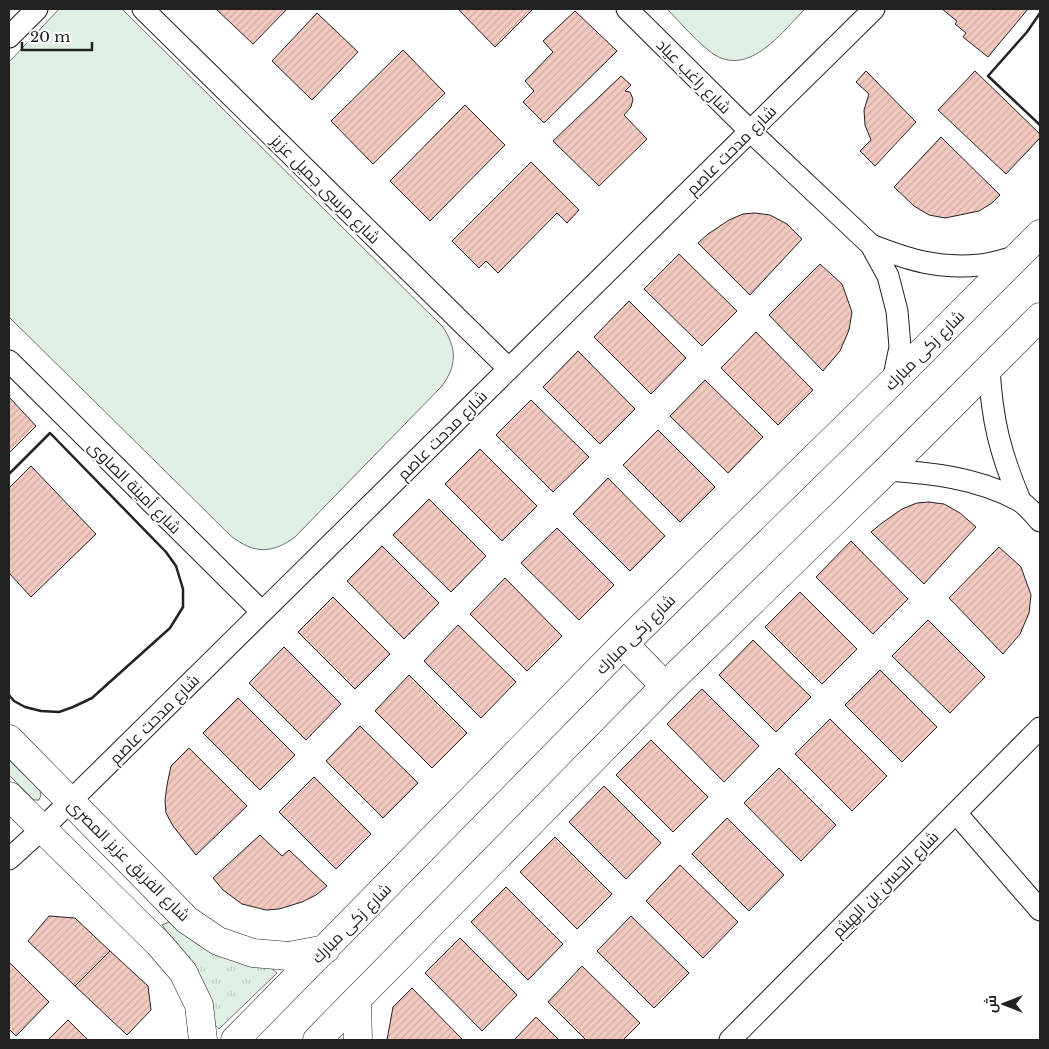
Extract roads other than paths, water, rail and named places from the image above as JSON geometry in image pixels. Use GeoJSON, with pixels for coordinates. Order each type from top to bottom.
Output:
{"type":"FeatureCollection","features":[{"type":"Feature","properties":{"kind":"street"},"geometry":{"type":"LineString","coordinates":[[9,37],[37,9]]}},
{"type":"Feature","properties":{"kind":"street","name":"شارع مرسى جميل عزيز"},"geometry":{"type":"LineString","coordinates":[[143,9],[509,369]]}},
{"type":"Feature","properties":{"kind":"street","name":"شارع راغب عياد"},"geometry":{"type":"LineString","coordinates":[[627,9],[750,131],[871,245],[888,276],[898,311],[900,347],[893,382]]}},
{"type":"Feature","properties":{"kind":"street","name":"شارع مدحت عاصم"},"geometry":{"type":"LineString","coordinates":[[9,859],[42,829],[874,9]]}},
{"type":"Feature","properties":{"kind":"street","name":"شارع زكى مبارك"},"geometry":{"type":"LineString","coordinates":[[235,1040],[624,644],[893,382],[1040,234]]}},
{"type":"Feature","properties":{"kind":"street","name":"شارع راغب عياد"},"geometry":{"type":"LineString","coordinates":[[871,245],[907,259],[944,266],[982,265],[1018,256]]}},
{"type":"Feature","properties":{"kind":"street"},"geometry":{"type":"LineString","coordinates":[[317,1040],[665,686],[887,470],[1040,317]]}},
{"type":"Feature","properties":{"kind":"street","name":"شارع أمينة الصاوى"},"geometry":{"type":"LineString","coordinates":[[9,361],[262,612]]}},
{"type":"Feature","properties":{"kind":"street"},"geometry":{"type":"LineString","coordinates":[[989,368],[991,402],[997,436],[1007,469],[1020,500],[1040,521]]}},
{"type":"Feature","properties":{"kind":"street"},"geometry":{"type":"LineString","coordinates":[[887,470],[921,472],[955,478],[988,487],[1020,500]]}},
{"type":"Feature","properties":{"kind":"street"},"geometry":{"type":"LineString","coordinates":[[624,644],[665,686]]}},
{"type":"Feature","properties":{"kind":"street","name":"شارع الحسن بن الهيثم"},"geometry":{"type":"LineString","coordinates":[[730,1040],[1040,728]]}},
{"type":"Feature","properties":{"kind":"street","name":"شارع الفريق عزيز المصرى"},"geometry":{"type":"LineString","coordinates":[[9,740],[187,920],[218,941],[253,953],[289,956],[326,949]]}},
{"type":"Feature","properties":{"kind":"street"},"geometry":{"type":"LineString","coordinates":[[9,796],[159,944],[183,972],[199,1005],[203,1040]]}},
{"type":"Feature","properties":{"kind":"street"},"geometry":{"type":"LineString","coordinates":[[956,813],[1040,910]]}},
{"type":"Feature","properties":{"kind":"street"},"geometry":{"type":"LineString","coordinates":[[357,1001],[358,1040]]}}]}
